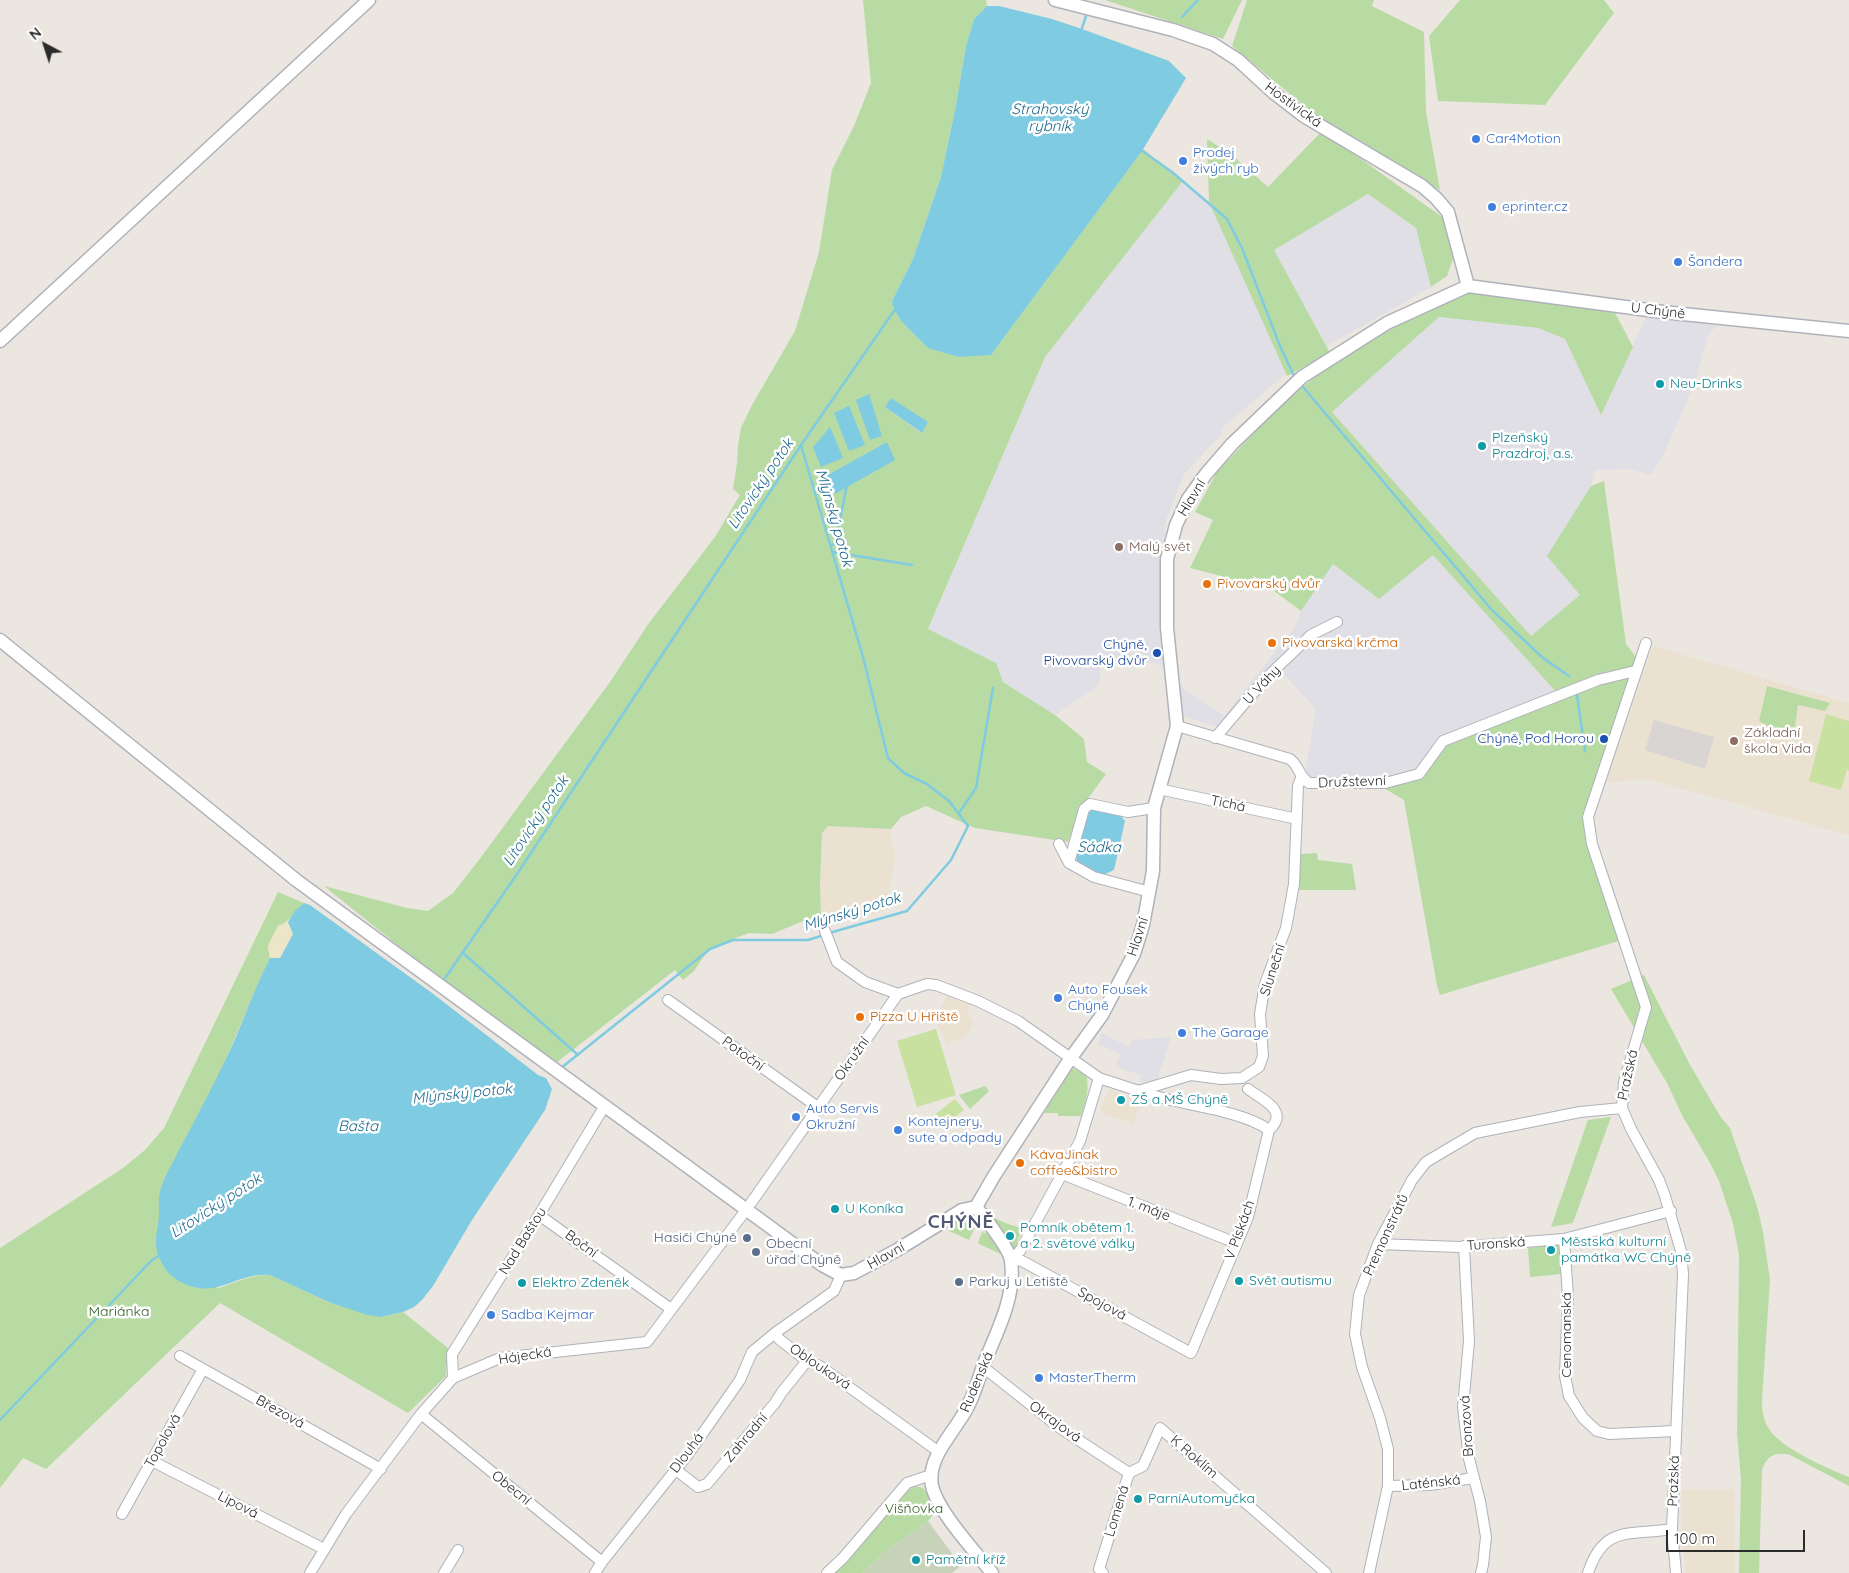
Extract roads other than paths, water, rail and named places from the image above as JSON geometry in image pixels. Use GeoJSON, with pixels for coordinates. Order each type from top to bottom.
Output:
{"type":"FeatureCollection","features":[{"type":"Feature","properties":{"kind":"street"},"geometry":{"type":"LineString","coordinates":[[0,342],[369,0]]}},
{"type":"Feature","properties":{"kind":"street","name":"Hostivická"},"geometry":{"type":"LineString","coordinates":[[1055,0],[1173,30],[1213,44],[1238,60],[1274,94],[1304,116],[1422,186],[1448,212],[1468,286]]}},
{"type":"Feature","properties":{"kind":"street","name":"U Chýně"},"geometry":{"type":"LineString","coordinates":[[1468,286],[1663,312],[1849,331]]}},
{"type":"Feature","properties":{"kind":"street","name":"Hlavní"},"geometry":{"type":"LineString","coordinates":[[841,1275],[854,1273],[897,1250],[962,1210],[976,1208],[994,1176],[1070,1059],[1102,1015],[1134,954],[1143,925],[1154,864],[1154,808],[1178,726],[1167,628],[1167,564],[1176,525],[1188,500],[1206,474],[1238,438],[1302,377],[1388,323],[1468,286]]}},
{"type":"Feature","properties":{"kind":"street","name":"U Váhy"},"geometry":{"type":"LineString","coordinates":[[1215,738],[1265,679],[1311,635],[1337,622]]}},
{"type":"Feature","properties":{"kind":"street"},"geometry":{"type":"LineString","coordinates":[[0,640],[296,880],[746,1210],[822,1265],[841,1275]]}},
{"type":"Feature","properties":{"kind":"street","name":"Pražská"},"geometry":{"type":"LineString","coordinates":[[1646,644],[1635,671],[1588,816],[1592,844],[1646,1007],[1624,1082],[1622,1108],[1631,1129],[1659,1180],[1671,1211],[1681,1251],[1683,1274],[1672,1529],[1676,1573]]}},
{"type":"Feature","properties":{"kind":"street","name":"Družstevní"},"geometry":{"type":"LineString","coordinates":[[1178,726],[1290,759],[1297,765],[1301,778],[1309,783],[1385,783],[1419,774],[1444,741],[1598,680],[1635,671]]}},
{"type":"Feature","properties":{"kind":"street","name":"Sluneční"},"geometry":{"type":"LineString","coordinates":[[1138,1091],[1191,1075],[1222,1079],[1242,1078],[1259,1067],[1263,1056],[1260,1014],[1265,984],[1286,928],[1294,884],[1298,786],[1301,778]]}},
{"type":"Feature","properties":{"kind":"street","name":"Tichá"},"geometry":{"type":"LineString","coordinates":[[1159,789],[1297,819]]}},
{"type":"Feature","properties":{"kind":"street"},"geometry":{"type":"LineString","coordinates":[[1069,863],[1084,809],[1090,804],[1128,812],[1154,808]]}},
{"type":"Feature","properties":{"kind":"street"},"geometry":{"type":"LineString","coordinates":[[1059,844],[1069,863],[1094,877],[1150,892]]}},
{"type":"Feature","properties":{"kind":"street"},"geometry":{"type":"LineString","coordinates":[[825,931],[837,962],[865,982],[898,994],[927,984],[936,985],[978,1001],[1018,1021],[1099,1078],[1138,1091],[1224,1112],[1263,1125],[1269,1130]]}},
{"type":"Feature","properties":{"kind":"street","name":"Okružní"},"geometry":{"type":"LineString","coordinates":[[746,1210],[898,994]]}},
{"type":"Feature","properties":{"kind":"street","name":"Potoční"},"geometry":{"type":"LineString","coordinates":[[668,1000],[819,1108]]}},
{"type":"Feature","properties":{"kind":"street"},"geometry":{"type":"LineString","coordinates":[[976,1208],[998,1237],[1011,1259],[1020,1251],[1080,1141],[1099,1078]]}},
{"type":"Feature","properties":{"kind":"street","name":"V Pískách"},"geometry":{"type":"LineString","coordinates":[[1191,1353],[1248,1217],[1269,1130],[1278,1118],[1277,1112],[1248,1089]]}},
{"type":"Feature","properties":{"kind":"street","name":"Nad Baštou"},"geometry":{"type":"LineString","coordinates":[[453,1378],[452,1354],[604,1107]]}},
{"type":"Feature","properties":{"kind":"street","name":"Premonstrátů"},"geometry":{"type":"LineString","coordinates":[[1369,1573],[1388,1486],[1388,1449],[1380,1418],[1362,1367],[1356,1334],[1359,1295],[1378,1244],[1412,1180],[1426,1162],[1475,1133],[1582,1112],[1622,1108]]}},
{"type":"Feature","properties":{"kind":"street","name":"1. máje"},"geometry":{"type":"LineString","coordinates":[[1062,1174],[1236,1243]]}},
{"type":"Feature","properties":{"kind":"street","name":"Hájecká"},"geometry":{"type":"LineString","coordinates":[[310,1573],[346,1514],[421,1414],[453,1378],[500,1358],[647,1342],[746,1210]]}},
{"type":"Feature","properties":{"kind":"street","name":"Turonská"},"geometry":{"type":"LineString","coordinates":[[1378,1244],[1464,1246],[1564,1238],[1671,1211]]}},
{"type":"Feature","properties":{"kind":"street","name":"Boční"},"geometry":{"type":"LineString","coordinates":[[539,1215],[671,1309]]}},
{"type":"Feature","properties":{"kind":"street","name":"Cenomanská"},"geometry":{"type":"LineString","coordinates":[[1564,1238],[1568,1296],[1565,1376],[1569,1396],[1583,1418],[1597,1431],[1609,1434],[1676,1431]]}},
{"type":"Feature","properties":{"kind":"street","name":"Bronzová"},"geometry":{"type":"LineString","coordinates":[[1464,1246],[1469,1341],[1463,1407],[1469,1459],[1480,1501],[1486,1537],[1481,1573]]}},
{"type":"Feature","properties":{"kind":"street","name":"Spojová"},"geometry":{"type":"LineString","coordinates":[[1011,1259],[1022,1261],[1191,1353]]}},
{"type":"Feature","properties":{"kind":"street","name":"Rudenská"},"geometry":{"type":"LineString","coordinates":[[931,1475],[933,1464],[939,1452],[971,1401],[1006,1310],[1010,1292],[1011,1259]]}},
{"type":"Feature","properties":{"kind":"street","name":"Oblouková"},"geometry":{"type":"LineString","coordinates":[[841,1275],[834,1291],[775,1333],[779,1339],[807,1361],[820,1366],[939,1452]]}},
{"type":"Feature","properties":{"kind":"street","name":"Dlouhá"},"geometry":{"type":"LineString","coordinates":[[596,1573],[602,1562],[676,1470],[740,1380],[752,1352],[775,1333]]}},
{"type":"Feature","properties":{"kind":"street","name":"Březová"},"geometry":{"type":"LineString","coordinates":[[180,1356],[381,1469]]}},
{"type":"Feature","properties":{"kind":"street","name":"Zahradní"},"geometry":{"type":"LineString","coordinates":[[676,1470],[698,1487],[707,1484],[775,1403],[807,1361]]}},
{"type":"Feature","properties":{"kind":"street","name":"Okrajová"},"geometry":{"type":"LineString","coordinates":[[983,1368],[1060,1428],[1129,1473]]}},
{"type":"Feature","properties":{"kind":"street","name":"Topolová"},"geometry":{"type":"LineString","coordinates":[[122,1514],[204,1369]]}},
{"type":"Feature","properties":{"kind":"street","name":"Obecní"},"geometry":{"type":"LineString","coordinates":[[421,1414],[602,1562]]}},
{"type":"Feature","properties":{"kind":"street","name":"Lomená"},"geometry":{"type":"LineString","coordinates":[[1103,1573],[1099,1569],[1129,1473],[1143,1466],[1160,1428]]}},
{"type":"Feature","properties":{"kind":"street","name":"K Roklím"},"geometry":{"type":"LineString","coordinates":[[1160,1428],[1326,1573]]}},
{"type":"Feature","properties":{"kind":"street","name":"Lipová"},"geometry":{"type":"LineString","coordinates":[[152,1461],[324,1549]]}},
{"type":"Feature","properties":{"kind":"street"},"geometry":{"type":"LineString","coordinates":[[827,1573],[843,1558],[907,1484],[931,1475],[932,1486],[940,1505],[992,1573]]}},
{"type":"Feature","properties":{"kind":"street","name":"Laténská"},"geometry":{"type":"LineString","coordinates":[[1388,1486],[1430,1485],[1473,1478]]}},
{"type":"Feature","properties":{"kind":"street"},"geometry":{"type":"LineString","coordinates":[[1588,1573],[1593,1558],[1602,1544],[1619,1534],[1672,1529]]}},
{"type":"Feature","properties":{"kind":"street"},"geometry":{"type":"LineString","coordinates":[[444,1573],[458,1550]]}},
{"type":"Feature","properties":{"kind":"water","name":"Strahovský rybník"},"geometry":{"type":"Polygon","coordinates":[[[987,6],[999,6],[1052,19],[1082,29],[1169,61],[1186,78],[1142,151],[991,355],[959,357],[928,348],[902,322],[894,310],[892,301],[913,259],[941,177],[966,46],[974,19],[987,6]]]}},
{"type":"Feature","properties":{"kind":"water"},"geometry":{"type":"Polygon","coordinates":[[[869,394],[882,436],[870,440],[856,400],[869,394]]]}},
{"type":"Feature","properties":{"kind":"water"},"geometry":{"type":"Polygon","coordinates":[[[891,398],[928,422],[922,433],[885,407],[891,398]]]}},
{"type":"Feature","properties":{"kind":"water"},"geometry":{"type":"Polygon","coordinates":[[[849,406],[865,445],[849,451],[834,413],[849,406]]]}},
{"type":"Feature","properties":{"kind":"water"},"geometry":{"type":"Polygon","coordinates":[[[830,427],[843,458],[821,467],[813,447],[830,427]]]}},
{"type":"Feature","properties":{"kind":"water"},"geometry":{"type":"Polygon","coordinates":[[[887,442],[895,460],[835,494],[826,476],[887,442]]]}},
{"type":"Feature","properties":{"kind":"water","name":"Sádka"},"geometry":{"type":"Polygon","coordinates":[[[1095,808],[1121,816],[1125,821],[1114,870],[1103,875],[1083,868],[1077,863],[1076,856],[1089,812],[1095,808]]]}},
{"type":"Feature","properties":{"kind":"water","name":"Bašta"},"geometry":{"type":"Polygon","coordinates":[[[304,903],[310,905],[432,993],[538,1075],[546,1078],[552,1089],[545,1110],[472,1220],[433,1286],[414,1307],[403,1312],[381,1317],[368,1315],[331,1303],[270,1275],[257,1275],[215,1288],[192,1287],[170,1274],[162,1264],[157,1252],[156,1237],[159,1217],[159,1194],[165,1178],[226,1059],[270,958],[280,958],[293,934],[288,922],[295,911],[304,903]]]}},
{"type":"Feature","properties":{"kind":"waterway"},"geometry":{"type":"LineString","coordinates":[[1182,17],[1198,0]]}},
{"type":"Feature","properties":{"kind":"waterway","name":"Litovický potok"},"geometry":{"type":"LineString","coordinates":[[1081,31],[1087,13]]}},
{"type":"Feature","properties":{"kind":"waterway"},"geometry":{"type":"LineString","coordinates":[[1141,150],[1172,172],[1227,219],[1242,248],[1280,346],[1294,376]]}},
{"type":"Feature","properties":{"kind":"waterway","name":"Litovický potok"},"geometry":{"type":"LineString","coordinates":[[443,981],[515,877],[801,445],[896,308]]}},
{"type":"Feature","properties":{"kind":"waterway"},"geometry":{"type":"LineString","coordinates":[[1303,387],[1492,610],[1543,658],[1569,676]]}},
{"type":"Feature","properties":{"kind":"waterway","name":"Mlýnský potok"},"geometry":{"type":"LineString","coordinates":[[801,445],[863,657],[888,758],[904,773],[927,784],[949,801],[968,826],[951,860],[907,911],[829,933]]}},
{"type":"Feature","properties":{"kind":"waterway"},"geometry":{"type":"LineString","coordinates":[[831,545],[835,544],[847,485]]}},
{"type":"Feature","properties":{"kind":"waterway"},"geometry":{"type":"LineString","coordinates":[[833,552],[912,565]]}},
{"type":"Feature","properties":{"kind":"waterway"},"geometry":{"type":"LineString","coordinates":[[959,813],[976,788],[993,688]]}},
{"type":"Feature","properties":{"kind":"waterway"},"geometry":{"type":"LineString","coordinates":[[1577,695],[1585,751]]}},
{"type":"Feature","properties":{"kind":"waterway","name":"Mlýnský potok"},"geometry":{"type":"LineString","coordinates":[[561,1068],[710,949],[733,940],[808,940],[824,935]]}},
{"type":"Feature","properties":{"kind":"waterway"},"geometry":{"type":"LineString","coordinates":[[463,953],[578,1055]]}},
{"type":"Feature","properties":{"kind":"waterway","name":"Litovický potok"},"geometry":{"type":"LineString","coordinates":[[0,1420],[151,1261],[160,1255]]}},
{"type":"Feature","properties":{"kind":"place","name":"Car4Motion"},"geometry":{"type":"Point","coordinates":[1476,139]}},
{"type":"Feature","properties":{"kind":"place","name":"Prodej živých ryb"},"geometry":{"type":"Point","coordinates":[1183,161]}},
{"type":"Feature","properties":{"kind":"place","name":"eprinter.cz"},"geometry":{"type":"Point","coordinates":[1492,207]}},
{"type":"Feature","properties":{"kind":"place","name":"Šandera"},"geometry":{"type":"Point","coordinates":[1678,262]}},
{"type":"Feature","properties":{"kind":"place","name":"Neu-Drinks"},"geometry":{"type":"Point","coordinates":[1660,384]}},
{"type":"Feature","properties":{"kind":"place","name":"Plzeňský Prazdroj, a.s."},"geometry":{"type":"Point","coordinates":[1482,446]}},
{"type":"Feature","properties":{"kind":"place","name":"Malý svět"},"geometry":{"type":"Point","coordinates":[1119,547]}},
{"type":"Feature","properties":{"kind":"place","name":"Pivovarský dvůr"},"geometry":{"type":"Point","coordinates":[1207,584]}},
{"type":"Feature","properties":{"kind":"place","name":"Pivovarská krčma"},"geometry":{"type":"Point","coordinates":[1272,643]}},
{"type":"Feature","properties":{"kind":"place","name":"Chýně, Pivovarský dvůr"},"geometry":{"type":"Point","coordinates":[1157,653]}},
{"type":"Feature","properties":{"kind":"place","name":"Chýně, Pod Horou"},"geometry":{"type":"Point","coordinates":[1604,739]}},
{"type":"Feature","properties":{"kind":"place","name":"Základní škola Vida"},"geometry":{"type":"Point","coordinates":[1734,741]}},
{"type":"Feature","properties":{"kind":"place","name":"Auto Fousek Chýně"},"geometry":{"type":"Point","coordinates":[1058,998]}},
{"type":"Feature","properties":{"kind":"place","name":"Pizza U Hřiště"},"geometry":{"type":"Point","coordinates":[860,1017]}},
{"type":"Feature","properties":{"kind":"place","name":"The Garage"},"geometry":{"type":"Point","coordinates":[1182,1033]}},
{"type":"Feature","properties":{"kind":"place","name":"ZŠ a MŠ Chýně"},"geometry":{"type":"Point","coordinates":[1121,1100]}},
{"type":"Feature","properties":{"kind":"place","name":"Auto Servis Okružní"},"geometry":{"type":"Point","coordinates":[796,1117]}},
{"type":"Feature","properties":{"kind":"place","name":"Kontejnery, sute a odpady"},"geometry":{"type":"Point","coordinates":[898,1130]}},
{"type":"Feature","properties":{"kind":"place","name":"KávaJinak coffee&bistro"},"geometry":{"type":"Point","coordinates":[1020,1163]}},
{"type":"Feature","properties":{"kind":"place","name":"U Koníka"},"geometry":{"type":"Point","coordinates":[835,1209]}},
{"type":"Feature","properties":{"kind":"place","name":"Pomník obětem 1. a 2. světové války"},"geometry":{"type":"Point","coordinates":[1010,1236]}},
{"type":"Feature","properties":{"kind":"place","name":"Hasiči Chýně"},"geometry":{"type":"Point","coordinates":[747,1238]}},
{"type":"Feature","properties":{"kind":"place","name":"Městská kulturní památka WC Chýně"},"geometry":{"type":"Point","coordinates":[1551,1250]}},
{"type":"Feature","properties":{"kind":"place","name":"Obecní úřad Chýně"},"geometry":{"type":"Point","coordinates":[756,1252]}},
{"type":"Feature","properties":{"kind":"place","name":"Svět autismu"},"geometry":{"type":"Point","coordinates":[1239,1281]}},
{"type":"Feature","properties":{"kind":"place","name":"Parkuj u Letiště"},"geometry":{"type":"Point","coordinates":[959,1282]}},
{"type":"Feature","properties":{"kind":"place","name":"Elektro Zdeněk"},"geometry":{"type":"Point","coordinates":[522,1283]}},
{"type":"Feature","properties":{"kind":"place","name":"Sadba Kejmar"},"geometry":{"type":"Point","coordinates":[491,1315]}},
{"type":"Feature","properties":{"kind":"place","name":"MasterTherm"},"geometry":{"type":"Point","coordinates":[1039,1378]}},
{"type":"Feature","properties":{"kind":"place","name":"ParníAutomyčka"},"geometry":{"type":"Point","coordinates":[1138,1499]}},
{"type":"Feature","properties":{"kind":"place","name":"Pamětní kříž"},"geometry":{"type":"Point","coordinates":[916,1560]}},
{"type":"Feature","properties":{"kind":"district","name":"CHÝNĚ"},"geometry":{"type":"Point","coordinates":[961,1222]}},
{"type":"Feature","properties":{"kind":"park label","name":"Mariánka"},"geometry":{"type":"Point","coordinates":[119,1312]}},
{"type":"Feature","properties":{"kind":"park label","name":"Višňovka"},"geometry":{"type":"Point","coordinates":[914,1509]}}]}
